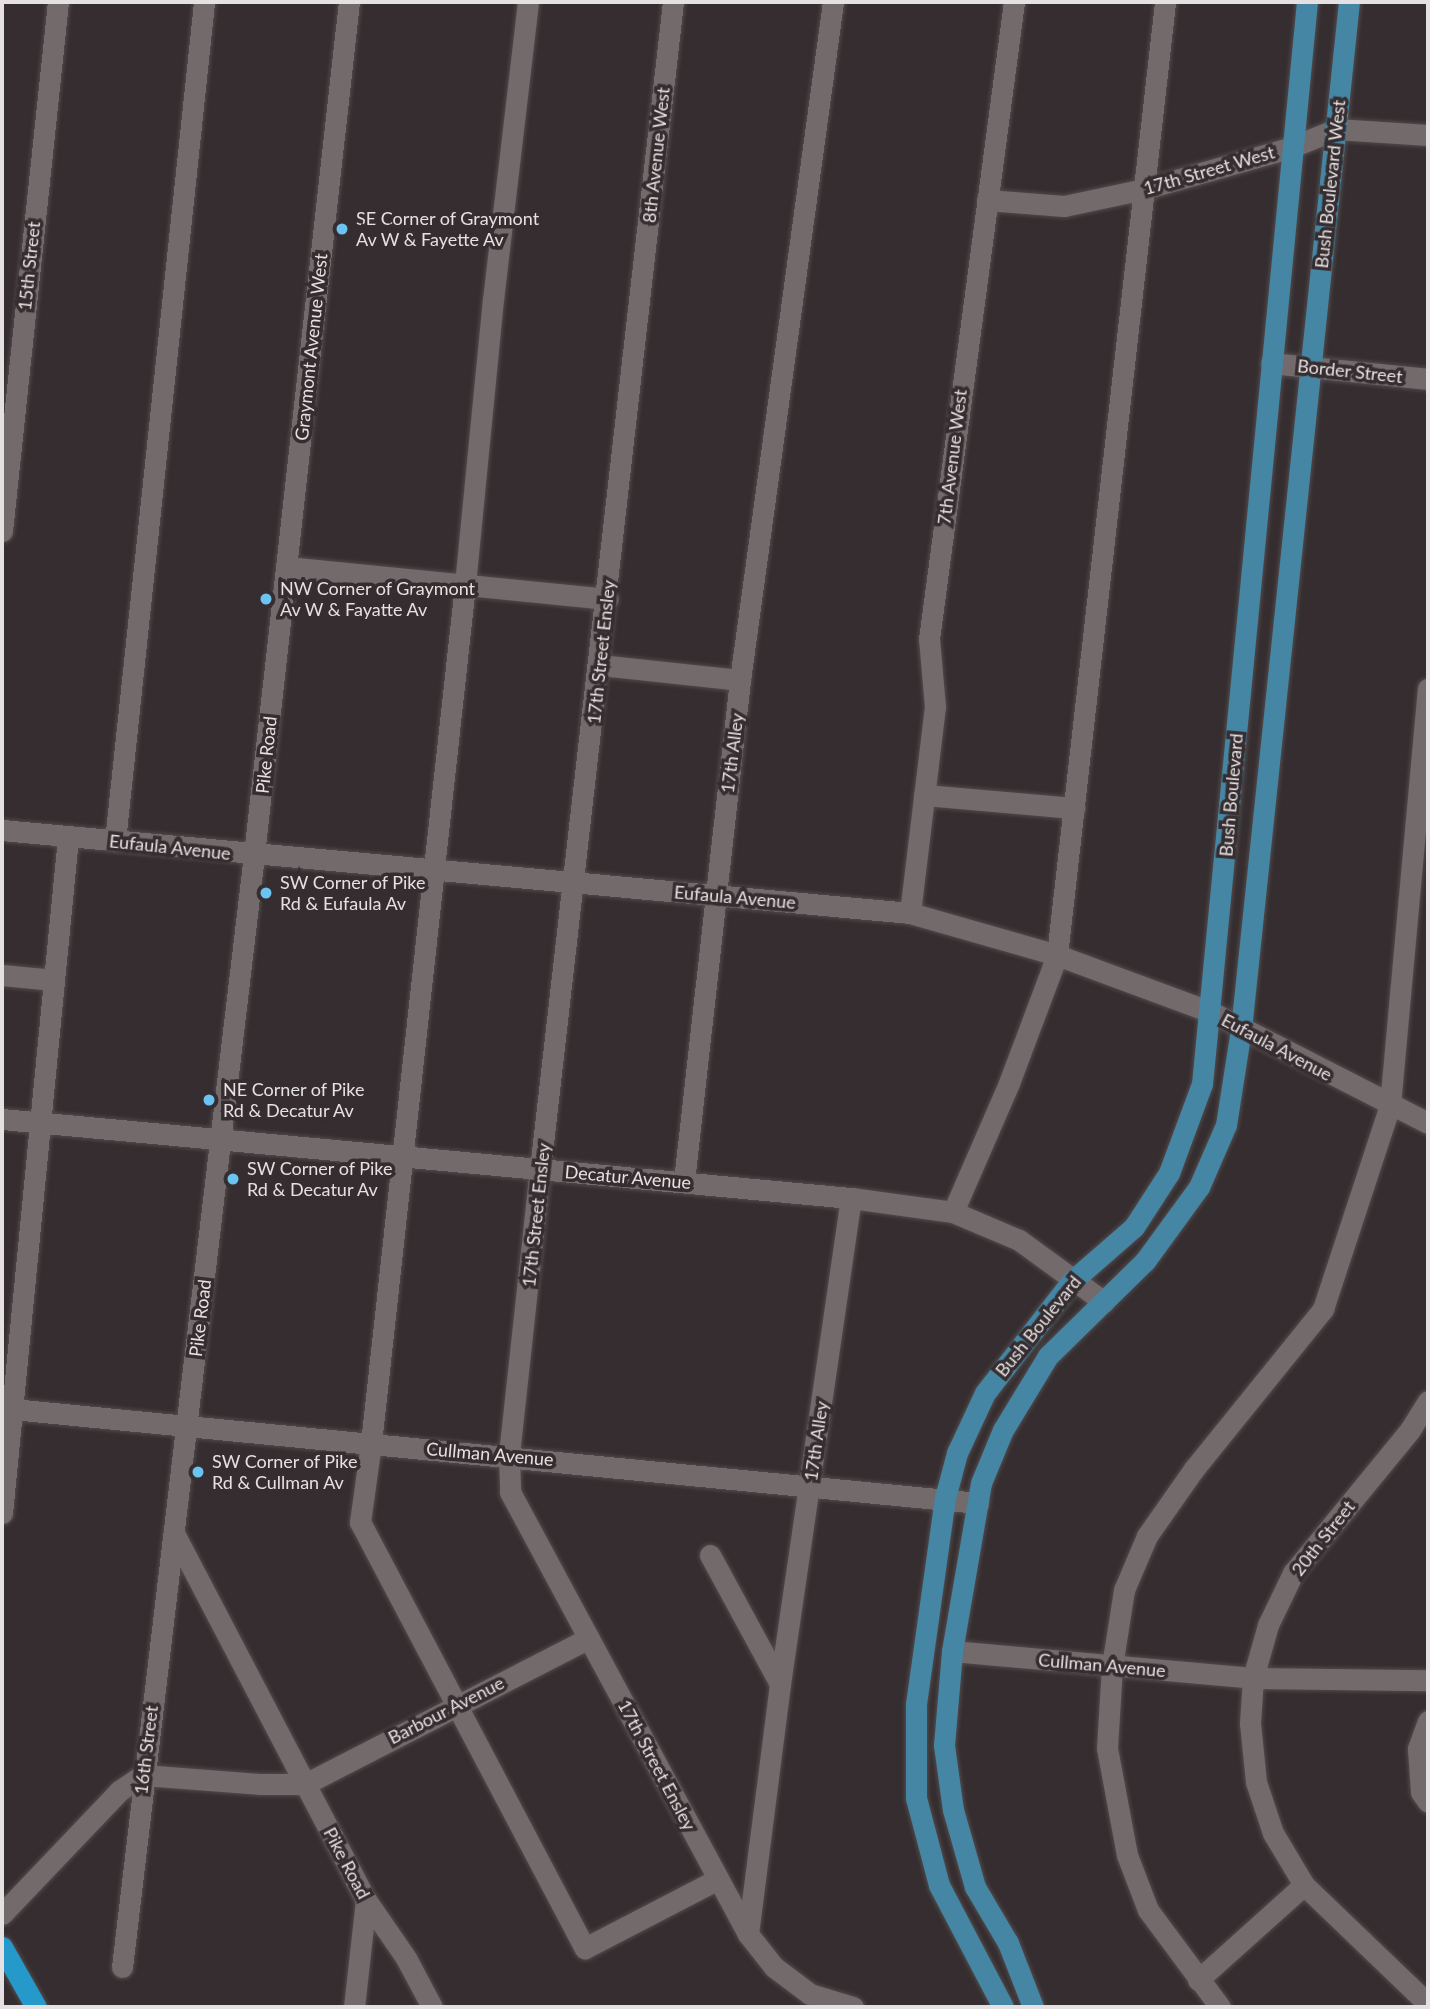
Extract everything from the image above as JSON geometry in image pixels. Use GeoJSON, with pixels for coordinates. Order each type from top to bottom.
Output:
{"type":"FeatureCollection","features":[{"type":"Feature","properties":{"kind":"highway"},"geometry":{"type":"LineString","coordinates":[[2,1947],[36,2007]]}},
{"type":"Feature","properties":{"kind":"main road"},"geometry":{"type":"LineString","coordinates":[[1271,363],[1307,2]]}},
{"type":"Feature","properties":{"kind":"main road","name":"Bush Boulevard West"},"geometry":{"type":"LineString","coordinates":[[1311,367],[1349,2]]}},
{"type":"Feature","properties":{"kind":"main road","name":"Bush Boulevard"},"geometry":{"type":"LineString","coordinates":[[1003,2007],[939,1885],[916,1798],[916,1704],[945,1498],[957,1453],[985,1392],[1072,1281],[1134,1227],[1169,1173],[1202,1084],[1271,363]]}},
{"type":"Feature","properties":{"kind":"main road","name":"Bush Boulevard"},"geometry":{"type":"LineString","coordinates":[[1033,2007],[1008,1943],[975,1887],[953,1810],[944,1745],[952,1651],[981,1483],[1003,1430],[1048,1356],[1145,1261],[1199,1187],[1226,1125],[1241,1028],[1311,367]]}},
{"type":"Feature","properties":{"kind":"street","name":"15th Street"},"geometry":{"type":"LineString","coordinates":[[2,531],[58,2]]}},
{"type":"Feature","properties":{"kind":"street"},"geometry":{"type":"LineString","coordinates":[[115,841],[204,2]]}},
{"type":"Feature","properties":{"kind":"street","name":"Graymont Avenue West"},"geometry":{"type":"LineString","coordinates":[[287,567],[349,2]]}},
{"type":"Feature","properties":{"kind":"street"},"geometry":{"type":"LineString","coordinates":[[528,2],[493,299],[465,584],[371,1443],[360,1522],[454,1705],[585,1948],[718,1879]]}},
{"type":"Feature","properties":{"kind":"street","name":"8th Avenue West"},"geometry":{"type":"LineString","coordinates":[[639,309],[673,2]]}},
{"type":"Feature","properties":{"kind":"street","name":"17th Alley"},"geometry":{"type":"LineString","coordinates":[[684,1181],[740,680],[833,2]]}},
{"type":"Feature","properties":{"kind":"street","name":"7th Avenue West"},"geometry":{"type":"LineString","coordinates":[[910,913],[935,707],[929,639],[1014,2]]}},
{"type":"Feature","properties":{"kind":"street"},"geometry":{"type":"LineString","coordinates":[[953,1212],[1009,1083],[1057,956],[1166,2]]}},
{"type":"Feature","properties":{"kind":"street","name":"17th Street West"},"geometry":{"type":"LineString","coordinates":[[987,200],[1064,206],[1144,189],[1292,147],[1336,130],[1428,135]]}},
{"type":"Feature","properties":{"kind":"street","name":"17th Street Ensley"},"geometry":{"type":"LineString","coordinates":[[639,309],[509,1456],[510,1492],[748,1934],[774,1967],[810,1994],[853,2007]]}},
{"type":"Feature","properties":{"kind":"street","name":"Border Street"},"geometry":{"type":"LineString","coordinates":[[1271,363],[1428,379]]}},
{"type":"Feature","properties":{"kind":"street"},"geometry":{"type":"LineString","coordinates":[[287,567],[607,599]]}},
{"type":"Feature","properties":{"kind":"street","name":"Pike Road"},"geometry":{"type":"LineString","coordinates":[[287,567],[175,1535],[366,1900],[406,1958],[432,2007]]}},
{"type":"Feature","properties":{"kind":"street"},"geometry":{"type":"LineString","coordinates":[[600,665],[740,680]]}},
{"type":"Feature","properties":{"kind":"street"},"geometry":{"type":"LineString","coordinates":[[1220,2007],[1148,1910],[1127,1855],[1107,1748],[1112,1665],[1124,1590],[1147,1536],[1194,1468],[1323,1309],[1390,1105],[1428,689]]}},
{"type":"Feature","properties":{"kind":"street"},"geometry":{"type":"LineString","coordinates":[[924,795],[1074,807]]}},
{"type":"Feature","properties":{"kind":"street","name":"Eufaula Avenue"},"geometry":{"type":"LineString","coordinates":[[2,830],[910,913],[1057,956],[1211,1012],[1428,1123]]}},
{"type":"Feature","properties":{"kind":"street"},"geometry":{"type":"LineString","coordinates":[[2,1513],[7,1409],[40,1123],[68,837]]}},
{"type":"Feature","properties":{"kind":"street"},"geometry":{"type":"LineString","coordinates":[[2,975],[54,980]]}},
{"type":"Feature","properties":{"kind":"street","name":"Decatur Avenue"},"geometry":{"type":"LineString","coordinates":[[2,1119],[684,1181],[851,1198],[953,1212],[1019,1240],[1104,1302]]}},
{"type":"Feature","properties":{"kind":"street","name":"17th Alley"},"geometry":{"type":"LineString","coordinates":[[748,1934],[780,1684],[851,1198]]}},
{"type":"Feature","properties":{"kind":"street","name":"20th Street"},"geometry":{"type":"LineString","coordinates":[[1428,1401],[1410,1430],[1293,1573],[1268,1625],[1252,1678],[1250,1723],[1256,1782],[1273,1833],[1304,1885],[1428,2004]]}},
{"type":"Feature","properties":{"kind":"street","name":"Cullman Avenue"},"geometry":{"type":"LineString","coordinates":[[7,1409],[978,1503]]}},
{"type":"Feature","properties":{"kind":"street","name":"16th Street"},"geometry":{"type":"LineString","coordinates":[[122,1967],[160,1628],[175,1535]]}},
{"type":"Feature","properties":{"kind":"street"},"geometry":{"type":"LineString","coordinates":[[710,1555],[780,1684]]}},
{"type":"Feature","properties":{"kind":"street","name":"Barbour Avenue"},"geometry":{"type":"LineString","coordinates":[[305,1784],[454,1705],[589,1638]]}},
{"type":"Feature","properties":{"kind":"street","name":"Cullman Avenue"},"geometry":{"type":"LineString","coordinates":[[952,1651],[1252,1678],[1428,1680]]}},
{"type":"Feature","properties":{"kind":"street"},"geometry":{"type":"LineString","coordinates":[[1428,1721],[1418,1749],[1421,1792],[1428,1802]]}},
{"type":"Feature","properties":{"kind":"street"},"geometry":{"type":"LineString","coordinates":[[2,1913],[119,1791],[143,1775],[259,1784],[305,1784]]}},
{"type":"Feature","properties":{"kind":"street"},"geometry":{"type":"LineString","coordinates":[[1198,1980],[1304,1885]]}},
{"type":"Feature","properties":{"kind":"street"},"geometry":{"type":"LineString","coordinates":[[354,2007],[366,1900]]}},
{"type":"Feature","properties":{"kind":"place","name":"SE Corner of Graymont Av W & Fayette Av"},"geometry":{"type":"Point","coordinates":[342,229]}},
{"type":"Feature","properties":{"kind":"place","name":"NW Corner of Graymont Av W & Fayatte Av"},"geometry":{"type":"Point","coordinates":[266,599]}},
{"type":"Feature","properties":{"kind":"place","name":"SW Corner of Pike Rd & Eufaula Av"},"geometry":{"type":"Point","coordinates":[266,893]}},
{"type":"Feature","properties":{"kind":"place","name":"NE Corner of Pike Rd & Decatur Av"},"geometry":{"type":"Point","coordinates":[209,1100]}},
{"type":"Feature","properties":{"kind":"place","name":"SW Corner of Pike Rd & Decatur Av"},"geometry":{"type":"Point","coordinates":[233,1179]}},
{"type":"Feature","properties":{"kind":"place","name":"SW Corner of Pike Rd & Cullman Av"},"geometry":{"type":"Point","coordinates":[198,1472]}}]}
